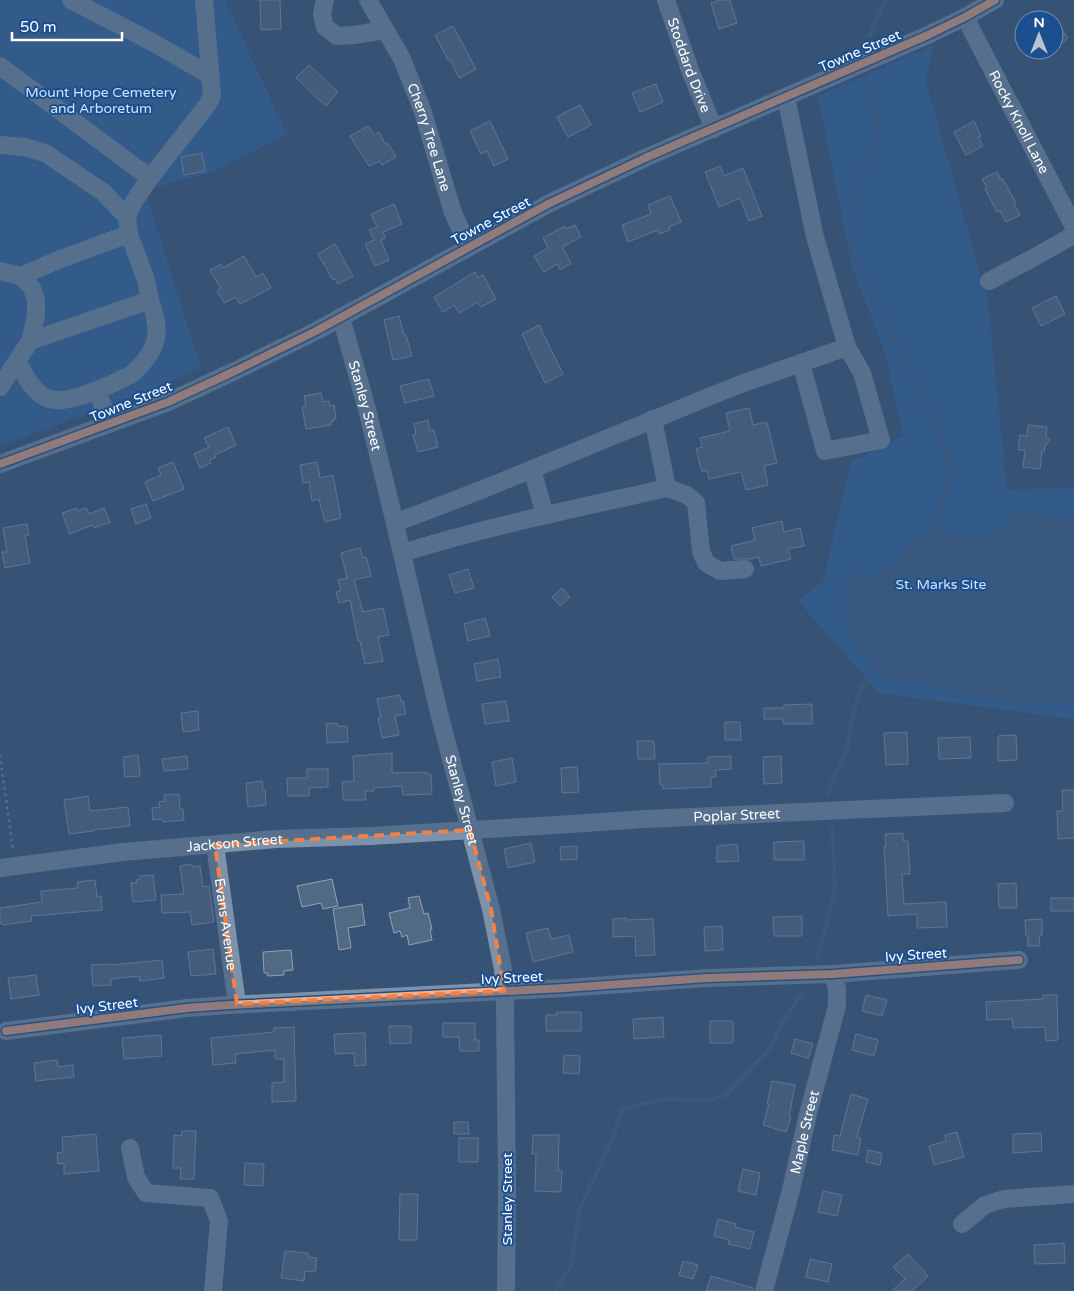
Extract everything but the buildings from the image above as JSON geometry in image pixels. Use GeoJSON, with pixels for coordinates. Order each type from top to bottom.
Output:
{"type":"FeatureCollection","features":[{"type":"Feature","properties":{"kind":"street"},"geometry":{"type":"LineString","coordinates":[[71,0],[154,43],[211,76]]}},
{"type":"Feature","properties":{"kind":"street"},"geometry":{"type":"LineString","coordinates":[[128,225],[133,203],[150,178],[208,104],[212,95],[204,0]]}},
{"type":"Feature","properties":{"kind":"street"},"geometry":{"type":"LineString","coordinates":[[325,0],[322,14],[325,27],[337,36],[385,30]]}},
{"type":"Feature","properties":{"kind":"street","name":"Cherry Tree Lane"},"geometry":{"type":"LineString","coordinates":[[368,0],[402,59],[423,112],[453,212],[469,247]]}},
{"type":"Feature","properties":{"kind":"street","name":"Stoddard Drive"},"geometry":{"type":"LineString","coordinates":[[666,0],[690,70],[714,129]]}},
{"type":"Feature","properties":{"kind":"street","name":"Towne Street"},"geometry":{"type":"LineString","coordinates":[[0,464],[168,402],[220,378],[316,331],[548,204],[645,158],[888,53],[995,0]]}},
{"type":"Feature","properties":{"kind":"street","name":"Rocky Knoll Lane"},"geometry":{"type":"LineString","coordinates":[[965,16],[1074,227]]}},
{"type":"Feature","properties":{"kind":"street"},"geometry":{"type":"LineString","coordinates":[[0,66],[150,178]]}},
{"type":"Feature","properties":{"kind":"street"},"geometry":{"type":"LineString","coordinates":[[786,97],[815,237],[848,346],[862,374],[881,440],[825,451],[801,363]]}},
{"type":"Feature","properties":{"kind":"street"},"geometry":{"type":"LineString","coordinates":[[0,145],[24,147],[45,153],[103,192],[128,225],[156,315],[157,332],[154,345],[144,361],[132,374],[96,391],[60,400],[50,399],[39,393],[26,378],[17,362]]}},
{"type":"Feature","properties":{"kind":"street"},"geometry":{"type":"LineString","coordinates":[[21,276],[128,225]]}},
{"type":"Feature","properties":{"kind":"street"},"geometry":{"type":"LineString","coordinates":[[989,281],[1074,235]]}},
{"type":"Feature","properties":{"kind":"street"},"geometry":{"type":"LineString","coordinates":[[0,271],[21,276],[32,288],[36,300],[36,316],[30,341],[0,387]]}},
{"type":"Feature","properties":{"kind":"street"},"geometry":{"type":"LineString","coordinates":[[30,341],[150,300]]}},
{"type":"Feature","properties":{"kind":"street","name":"Stanley Street"},"geometry":{"type":"LineString","coordinates":[[341,317],[367,410],[395,523],[439,713],[491,908],[503,969],[507,1185],[506,1291]]}},
{"type":"Feature","properties":{"kind":"street"},"geometry":{"type":"LineString","coordinates":[[395,523],[738,384],[848,346]]}},
{"type":"Feature","properties":{"kind":"street"},"geometry":{"type":"LineString","coordinates":[[96,391],[110,424]]}},
{"type":"Feature","properties":{"kind":"street"},"geometry":{"type":"LineString","coordinates":[[653,419],[667,488]]}},
{"type":"Feature","properties":{"kind":"street"},"geometry":{"type":"LineString","coordinates":[[532,469],[545,515]]}},
{"type":"Feature","properties":{"kind":"street"},"geometry":{"type":"LineString","coordinates":[[402,553],[444,540],[545,515],[667,488],[687,495],[696,503],[701,551],[706,563],[720,571],[744,569]]}},
{"type":"Feature","properties":{"kind":"street","name":"Poplar Street"},"geometry":{"type":"LineString","coordinates":[[470,830],[645,819],[1004,803]]}},
{"type":"Feature","properties":{"kind":"street","name":"Jackson Street"},"geometry":{"type":"LineString","coordinates":[[8,867],[123,852],[276,839],[470,830]]}},
{"type":"Feature","properties":{"kind":"street","name":"Evans Avenue"},"geometry":{"type":"LineString","coordinates":[[216,845],[237,1004]]}},
{"type":"Feature","properties":{"kind":"street","name":"Ivy Street"},"geometry":{"type":"LineString","coordinates":[[6,1031],[187,1008],[237,1004],[504,991],[707,978],[833,974],[1019,960]]}},
{"type":"Feature","properties":{"kind":"street","name":"Maple Street"},"geometry":{"type":"LineString","coordinates":[[764,1291],[837,1006],[833,974]]}},
{"type":"Feature","properties":{"kind":"street"},"geometry":{"type":"LineString","coordinates":[[130,1148],[136,1177],[146,1193],[210,1198],[220,1221],[213,1291]]}},
{"type":"Feature","properties":{"kind":"street"},"geometry":{"type":"LineString","coordinates":[[962,1224],[985,1205],[1004,1199],[1074,1194]]}},
{"type":"Feature","properties":{"kind":"path"},"geometry":{"type":"LineString","coordinates":[[0,755],[8,867]]}},
{"type":"Feature","properties":{"kind":"highlighted area"},"geometry":{"type":"Polygon","coordinates":[[[470,830],[491,909],[504,991],[237,1004],[215,845],[470,830]]]}},
{"type":"Feature","properties":{"kind":"green space","name":"Mount Hope Cemetery and Arboretum"},"geometry":{"type":"Polygon","coordinates":[[[0,0],[225,0],[287,134],[214,172],[145,190],[201,367],[161,386],[0,446],[0,0]]]}},
{"type":"Feature","properties":{"kind":"green space","name":"St. Marks Site"},"geometry":{"type":"Polygon","coordinates":[[[933,45],[926,82],[988,301],[1007,490],[1074,487],[1074,719],[879,693],[798,601],[823,581],[851,462],[903,436],[885,353],[852,267],[818,96],[933,45]]]}},
{"type":"Feature","properties":{"kind":"shaded area"},"geometry":{"type":"Polygon","coordinates":[[[1022,510],[1059,517],[1074,514],[1074,705],[1007,702],[879,676],[862,657],[849,632],[845,609],[848,573],[871,578],[887,568],[917,536],[943,530],[975,538],[1000,530],[1022,510]]]}},
{"type":"Feature","properties":{"kind":"waterway"},"geometry":{"type":"LineString","coordinates":[[869,36],[886,0]]}},
{"type":"Feature","properties":{"kind":"waterway"},"geometry":{"type":"LineString","coordinates":[[867,77],[878,121],[875,143],[858,180],[852,208],[852,253],[938,425],[951,470],[933,537]]}},
{"type":"Feature","properties":{"kind":"waterway"},"geometry":{"type":"LineString","coordinates":[[828,794],[846,753],[853,713],[863,684]]}},
{"type":"Feature","properties":{"kind":"waterway"},"geometry":{"type":"LineString","coordinates":[[817,960],[835,890],[832,828]]}},
{"type":"Feature","properties":{"kind":"waterway"},"geometry":{"type":"LineString","coordinates":[[555,1291],[572,1265],[579,1210],[613,1138],[622,1109],[662,1099],[711,1100],[729,1093],[772,1046],[780,1026],[802,993]]}},
{"type":"Feature","properties":{"kind":"cycle path"},"geometry":{"type":"LineString","coordinates":[[0,464],[168,402],[237,370],[316,331],[548,204],[645,158],[928,35],[995,0]]}},
{"type":"Feature","properties":{"kind":"cycle path"},"geometry":{"type":"LineString","coordinates":[[6,1031],[187,1008],[229,1005],[565,988],[707,978],[833,974],[1019,960]]}}]}
